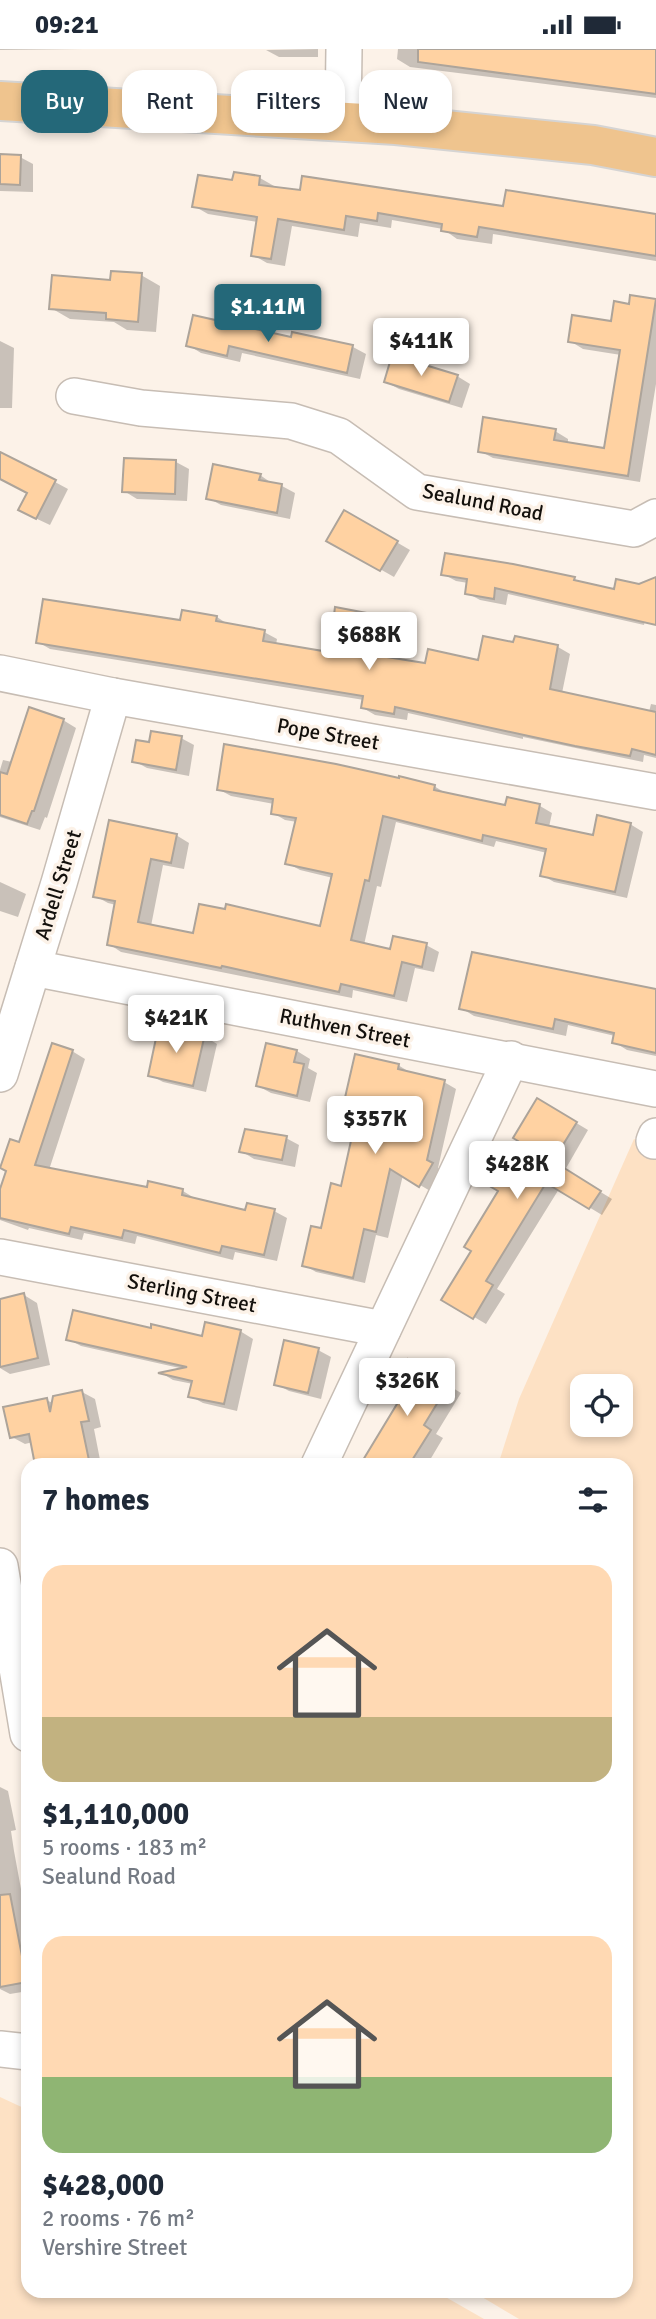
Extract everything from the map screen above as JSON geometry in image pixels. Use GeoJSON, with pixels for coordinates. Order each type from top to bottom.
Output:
{"type":"FeatureCollection","features":[{"type":"Feature","properties":{"kind":"main road"},"geometry":{"type":"LineString","coordinates":[[0,101],[231,114]]}},
{"type":"Feature","properties":{"kind":"main road"},"geometry":{"type":"LineString","coordinates":[[345,121],[593,145],[656,157]]}},
{"type":"Feature","properties":{"kind":"street"},"geometry":{"type":"LineString","coordinates":[[344,49],[344,70]]}},
{"type":"Feature","properties":{"kind":"street","name":"Sealund Road"},"geometry":{"type":"LineString","coordinates":[[74,396],[142,408],[291,421],[339,436],[416,492],[634,529],[656,517]]}},
{"type":"Feature","properties":{"kind":"street","name":"Pope Street"},"geometry":{"type":"LineString","coordinates":[[0,673],[113,696],[656,792]]}},
{"type":"Feature","properties":{"kind":"street","name":"Ardell Street"},"geometry":{"type":"LineString","coordinates":[[0,1074],[113,696]]}},
{"type":"Feature","properties":{"kind":"street","name":"Ruthven Street"},"geometry":{"type":"LineString","coordinates":[[33,968],[656,1089]]}},
{"type":"Feature","properties":{"kind":"street"},"geometry":{"type":"LineString","coordinates":[[322,1458],[511,1059]]}},
{"type":"Feature","properties":{"kind":"street","name":"Sterling Street"},"geometry":{"type":"LineString","coordinates":[[0,1257],[383,1329]]}},
{"type":"Feature","properties":{"kind":"street"},"geometry":{"type":"LineString","coordinates":[[0,1566],[21,1692]]}},
{"type":"Feature","properties":{"kind":"street"},"geometry":{"type":"LineString","coordinates":[[0,2049],[21,2051]]}},
{"type":"Feature","properties":{"kind":"shaded area"},"geometry":{"type":"Polygon","coordinates":[[[634,1139],[656,1149],[656,2319],[519,2319],[484,2298],[633,2298],[633,1458],[500,1458],[519,1399],[634,1139]]]}},
{"type":"Feature","properties":{"kind":"shaded area"},"geometry":{"type":"Polygon","coordinates":[[[0,2097],[21,2107],[21,2298],[447,2298],[484,2319],[0,2319],[0,2097]]]}},
{"type":"Feature","properties":{"kind":"building"},"geometry":{"type":"Polygon","coordinates":[[[418,49],[656,49],[656,94],[418,62],[418,49]]]}},
{"type":"Feature","properties":{"kind":"building"},"geometry":{"type":"Polygon","coordinates":[[[0,154],[21,155],[20,185],[0,184],[0,154]]]}},
{"type":"Feature","properties":{"kind":"building"},"geometry":{"type":"Polygon","coordinates":[[[234,172],[260,176],[259,185],[300,190],[302,176],[503,206],[506,190],[656,214],[656,256],[479,227],[477,237],[441,231],[442,224],[378,213],[377,221],[346,216],[344,230],[278,219],[271,259],[251,256],[257,217],[192,207],[198,175],[232,180],[234,172]]]}},
{"type":"Feature","properties":{"kind":"building"},"geometry":{"type":"Polygon","coordinates":[[[111,271],[142,273],[138,322],[106,319],[106,313],[49,309],[52,275],[110,280],[111,271]]]}},
{"type":"Feature","properties":{"kind":"building"},"geometry":{"type":"Polygon","coordinates":[[[630,295],[656,299],[628,476],[478,452],[483,417],[556,429],[554,440],[604,448],[620,350],[568,342],[572,315],[611,321],[614,301],[629,304],[630,295]]]}},
{"type":"Feature","properties":{"kind":"building"},"geometry":{"type":"Polygon","coordinates":[[[193,315],[291,337],[292,332],[353,345],[347,373],[229,346],[227,356],[186,346],[193,315]]]}},
{"type":"Feature","properties":{"kind":"building"},"geometry":{"type":"Polygon","coordinates":[[[392,355],[458,375],[449,402],[384,382],[392,355]]]}},
{"type":"Feature","properties":{"kind":"building"},"geometry":{"type":"Polygon","coordinates":[[[0,452],[56,480],[36,519],[18,510],[27,493],[0,479],[0,452]]]}},
{"type":"Feature","properties":{"kind":"building"},"geometry":{"type":"Polygon","coordinates":[[[124,458],[176,460],[175,494],[122,492],[124,458]]]}},
{"type":"Feature","properties":{"kind":"building"},"geometry":{"type":"Polygon","coordinates":[[[213,464],[261,474],[259,480],[282,484],[277,513],[206,499],[213,464]]]}},
{"type":"Feature","properties":{"kind":"building"},"geometry":{"type":"Polygon","coordinates":[[[344,510],[398,541],[380,571],[326,541],[344,510]]]}},
{"type":"Feature","properties":{"kind":"building"},"geometry":{"type":"Polygon","coordinates":[[[445,553],[575,577],[574,580],[614,589],[616,579],[639,584],[656,577],[656,625],[495,588],[494,599],[465,594],[467,579],[441,575],[445,553]]]}},
{"type":"Feature","properties":{"kind":"building"},"geometry":{"type":"Polygon","coordinates":[[[43,599],[180,620],[182,610],[217,616],[216,621],[265,630],[263,641],[323,651],[327,622],[333,623],[335,607],[388,617],[380,656],[425,663],[428,649],[478,660],[483,636],[513,642],[515,636],[558,645],[550,689],[656,712],[656,755],[632,749],[630,756],[575,746],[395,707],[394,714],[361,708],[363,696],[36,643],[43,599]]]}},
{"type":"Feature","properties":{"kind":"building"},"geometry":{"type":"Polygon","coordinates":[[[29,707],[64,719],[34,811],[27,824],[0,815],[0,772],[7,774],[29,707]]]}},
{"type":"Feature","properties":{"kind":"building"},"geometry":{"type":"Polygon","coordinates":[[[151,731],[182,736],[176,770],[132,762],[136,740],[149,742],[151,731]]]}},
{"type":"Feature","properties":{"kind":"building"},"geometry":{"type":"Polygon","coordinates":[[[224,744],[399,776],[435,785],[434,790],[505,805],[507,797],[540,804],[536,823],[593,835],[597,815],[631,823],[615,892],[540,876],[546,849],[483,835],[482,841],[383,816],[369,881],[365,880],[351,940],[390,949],[393,936],[427,943],[422,967],[402,962],[394,996],[341,984],[339,992],[222,966],[221,968],[107,945],[115,901],[93,897],[109,820],[177,834],[171,863],[151,859],[138,922],[193,933],[199,904],[225,909],[226,904],[320,926],[332,874],[285,864],[296,818],[271,814],[273,799],[217,790],[224,744]]]}},
{"type":"Feature","properties":{"kind":"building"},"geometry":{"type":"Polygon","coordinates":[[[472,952],[656,989],[656,1053],[612,1043],[614,1033],[555,1019],[553,1029],[459,1009],[472,952]]]}},
{"type":"Feature","properties":{"kind":"building"},"geometry":{"type":"Polygon","coordinates":[[[159,1024],[205,1034],[193,1086],[148,1076],[159,1024]]]}},
{"type":"Feature","properties":{"kind":"building"},"geometry":{"type":"Polygon","coordinates":[[[52,1043],[73,1050],[35,1165],[147,1187],[148,1181],[183,1189],[182,1195],[245,1210],[247,1203],[275,1209],[264,1255],[222,1246],[220,1253],[124,1230],[122,1238],[71,1227],[69,1234],[0,1218],[0,1189],[6,1171],[0,1168],[10,1139],[19,1142],[52,1043]]]}},
{"type":"Feature","properties":{"kind":"building"},"geometry":{"type":"Polygon","coordinates":[[[266,1043],[297,1050],[294,1062],[304,1064],[297,1096],[256,1086],[266,1043]]]}},
{"type":"Feature","properties":{"kind":"building"},"geometry":{"type":"Polygon","coordinates":[[[355,1054],[399,1064],[398,1069],[445,1080],[427,1160],[433,1163],[419,1187],[390,1169],[376,1232],[364,1229],[353,1278],[302,1266],[311,1226],[321,1228],[331,1183],[341,1186],[356,1118],[341,1115],[355,1054]]]}},
{"type":"Feature","properties":{"kind":"building"},"geometry":{"type":"Polygon","coordinates":[[[537,1098],[577,1122],[553,1161],[601,1191],[589,1209],[546,1183],[486,1281],[493,1285],[473,1319],[441,1300],[471,1251],[464,1247],[498,1191],[491,1187],[518,1141],[513,1138],[537,1098]]]}},
{"type":"Feature","properties":{"kind":"building"},"geometry":{"type":"Polygon","coordinates":[[[245,1129],[287,1136],[282,1160],[239,1152],[245,1129]]]}},
{"type":"Feature","properties":{"kind":"building"},"geometry":{"type":"Polygon","coordinates":[[[24,1293],[38,1358],[0,1367],[0,1299],[24,1293]]]}},
{"type":"Feature","properties":{"kind":"building"},"geometry":{"type":"Polygon","coordinates":[[[73,1310],[151,1328],[151,1324],[202,1336],[205,1322],[241,1330],[224,1404],[188,1397],[192,1381],[158,1373],[187,1367],[66,1340],[73,1310]]]}},
{"type":"Feature","properties":{"kind":"building"},"geometry":{"type":"Polygon","coordinates":[[[284,1340],[319,1348],[308,1393],[274,1385],[284,1340]]]}},
{"type":"Feature","properties":{"kind":"building"},"geometry":{"type":"Polygon","coordinates":[[[408,1359],[449,1384],[424,1425],[431,1430],[413,1458],[364,1458],[403,1394],[391,1387],[408,1359]]]}},
{"type":"Feature","properties":{"kind":"building"},"geometry":{"type":"Polygon","coordinates":[[[82,1390],[89,1421],[81,1422],[89,1458],[34,1458],[29,1434],[10,1438],[3,1407],[47,1398],[50,1412],[53,1396],[82,1390]]]}},
{"type":"Feature","properties":{"kind":"building"},"geometry":{"type":"Polygon","coordinates":[[[10,1894],[21,1951],[21,1983],[0,1987],[0,1895],[10,1894]]]}}]}
